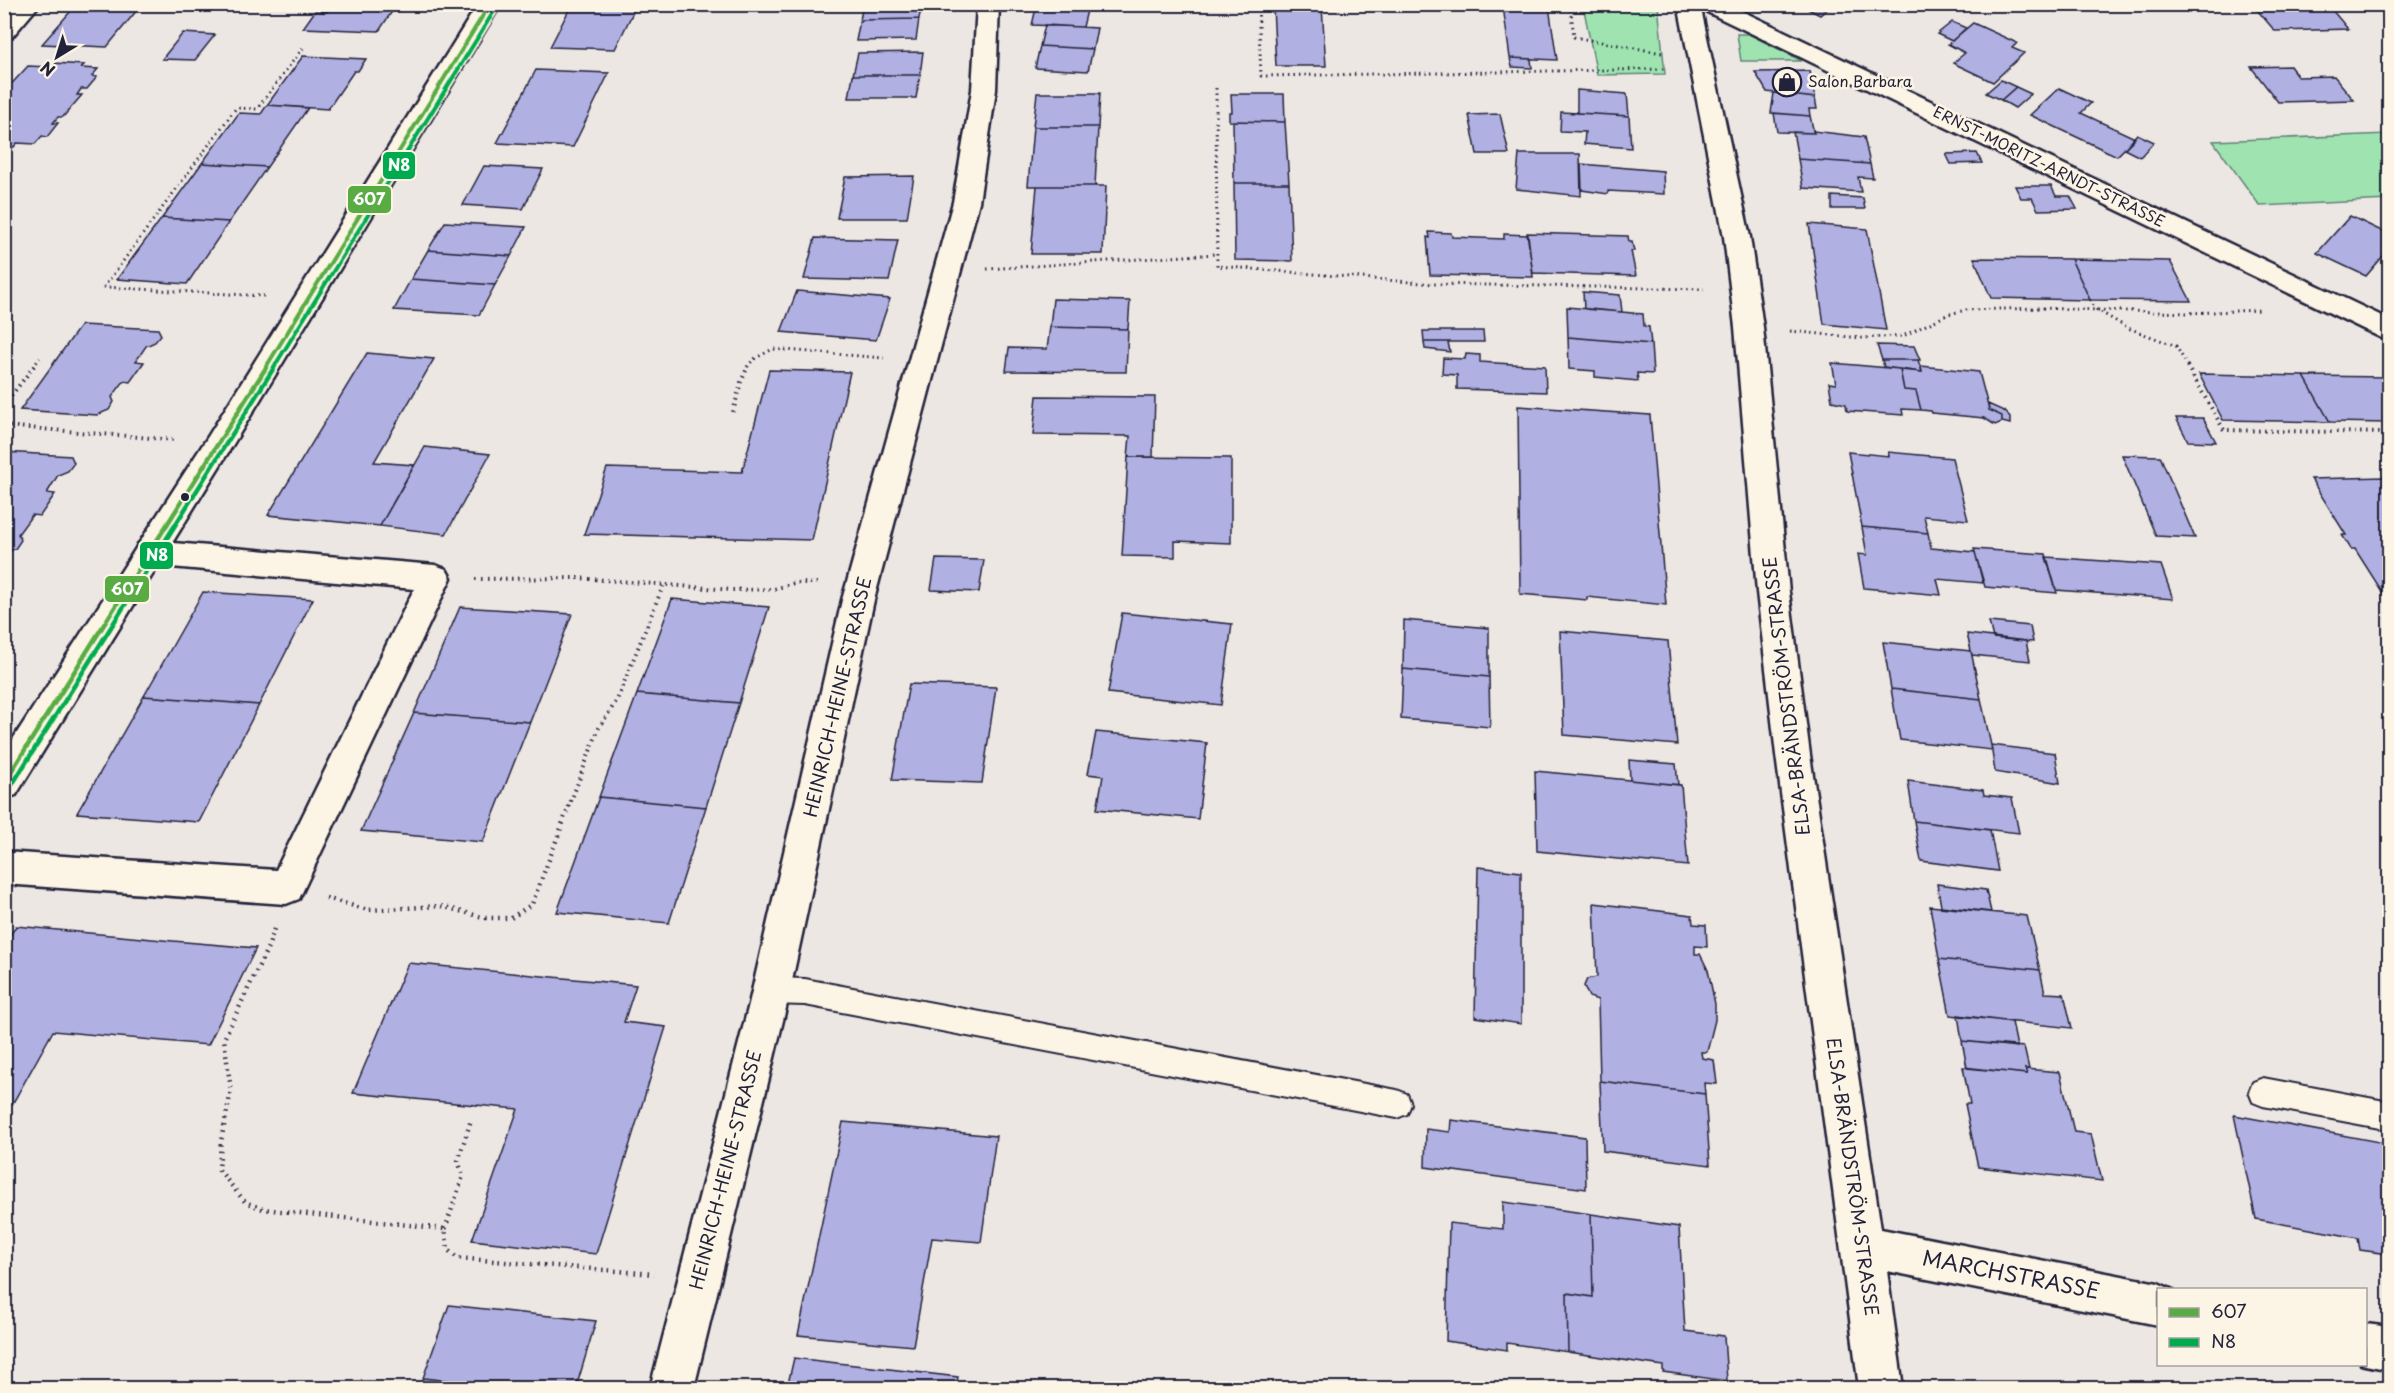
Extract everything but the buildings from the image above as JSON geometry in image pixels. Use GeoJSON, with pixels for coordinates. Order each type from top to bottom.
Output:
{"type":"FeatureCollection","features":[{"type":"Feature","properties":{"kind":"street"},"geometry":{"type":"LineString","coordinates":[[4,32],[29,4]]}},
{"type":"Feature","properties":{"kind":"street"},"geometry":{"type":"LineString","coordinates":[[4,784],[219,443],[490,4]]}},
{"type":"Feature","properties":{"kind":"street","name":"HEINRICH-HEINE-STRASSE"},"geometry":{"type":"LineString","coordinates":[[672,1389],[770,991],[863,583],[921,361],[966,202],[984,90],[988,4]]}},
{"type":"Feature","properties":{"kind":"street","name":"ELSA-BRÄNDSTRÖM-STRASSE"},"geometry":{"type":"LineString","coordinates":[[1689,4],[1737,237],[1749,327],[1772,580],[1793,755],[1863,1246],[1881,1389]]}},
{"type":"Feature","properties":{"kind":"street","name":"ERNST-MORITZ-ARNDT-STRASSE"},"geometry":{"type":"LineString","coordinates":[[1708,4],[1835,63],[2390,332]]}},
{"type":"Feature","properties":{"kind":"street"},"geometry":{"type":"LineString","coordinates":[[4,868],[286,887],[435,578],[148,553]]}},
{"type":"Feature","properties":{"kind":"street","name":"MARCHSTRASSE"},"geometry":{"type":"LineString","coordinates":[[1863,1246],[2157,1304]]}},
{"type":"Feature","properties":{"kind":"street"},"geometry":{"type":"LineString","coordinates":[[2367,1345],[2390,1349]]}},
{"type":"Feature","properties":{"kind":"lane"},"geometry":{"type":"LineString","coordinates":[[770,991],[805,992],[1397,1104]]}},
{"type":"Feature","properties":{"kind":"lane"},"geometry":{"type":"LineString","coordinates":[[2263,1092],[2390,1116]]}},
{"type":"Feature","properties":{"kind":"path"},"geometry":{"type":"LineString","coordinates":[[1258,4],[1261,76],[1701,64]]}},
{"type":"Feature","properties":{"kind":"path"},"geometry":{"type":"LineString","coordinates":[[1570,4],[1574,37],[1701,64]]}},
{"type":"Feature","properties":{"kind":"path"},"geometry":{"type":"LineString","coordinates":[[303,48],[257,109],[236,108],[104,287],[307,299]]}},
{"type":"Feature","properties":{"kind":"path"},"geometry":{"type":"LineString","coordinates":[[1216,88],[1217,266],[1434,284],[1744,290]]}},
{"type":"Feature","properties":{"kind":"path"},"geometry":{"type":"LineString","coordinates":[[948,267],[1007,269],[1107,260],[1216,254]]}},
{"type":"Feature","properties":{"kind":"path"},"geometry":{"type":"LineString","coordinates":[[1749,327],[1883,338],[1906,336],[1944,315],[1963,310],[2097,309],[2234,313],[2291,308],[2313,295]]}},
{"type":"Feature","properties":{"kind":"path"},"geometry":{"type":"LineString","coordinates":[[2091,300],[2097,309],[2128,328],[2176,346],[2224,430],[2230,432],[2390,432],[2386,423]]}},
{"type":"Feature","properties":{"kind":"path"},"geometry":{"type":"LineString","coordinates":[[734,412],[747,365],[756,354],[773,350],[921,361]]}},
{"type":"Feature","properties":{"kind":"path"},"geometry":{"type":"LineString","coordinates":[[4,405],[40,358]]}},
{"type":"Feature","properties":{"kind":"path"},"geometry":{"type":"LineString","coordinates":[[4,426],[219,443]]}},
{"type":"Feature","properties":{"kind":"path"},"geometry":{"type":"LineString","coordinates":[[435,578],[579,578],[663,586],[742,590],[774,589],[795,583],[863,583]]}},
{"type":"Feature","properties":{"kind":"path"},"geometry":{"type":"LineString","coordinates":[[445,1229],[263,1209],[245,1202],[219,1170],[221,1141],[231,1091],[224,1039],[269,945],[286,887],[368,910],[441,906],[486,918],[511,918],[532,904],[599,728],[617,700],[663,586]]}},
{"type":"Feature","properties":{"kind":"path"},"geometry":{"type":"LineString","coordinates":[[471,1120],[458,1161],[463,1176],[445,1229],[448,1250],[457,1258],[699,1278]]}},
{"type":"Feature","properties":{"kind":"green space"},"geometry":{"type":"Polygon","coordinates":[[[1583,5],[1658,5],[1665,74],[1597,75],[1583,5]]]}},
{"type":"Feature","properties":{"kind":"green space"},"geometry":{"type":"Polygon","coordinates":[[[1737,34],[1749,34],[1802,61],[1741,61],[1737,34]]]}},
{"type":"Feature","properties":{"kind":"green space"},"geometry":{"type":"Polygon","coordinates":[[[2389,134],[2389,200],[2260,206],[2213,141],[2389,134]]]}},
{"type":"Feature","properties":{"kind":"transit line","name":"607"},"geometry":{"type":"LineString","coordinates":[[4,783],[219,443],[490,4]]}},
{"type":"Feature","properties":{"kind":"transit line","name":"N8"},"geometry":{"type":"LineString","coordinates":[[10,788],[225,447],[496,8]]}},
{"type":"Feature","properties":{"kind":"place","name":"Salon Barbara"},"geometry":{"type":"Point","coordinates":[1787,82]}}]}
